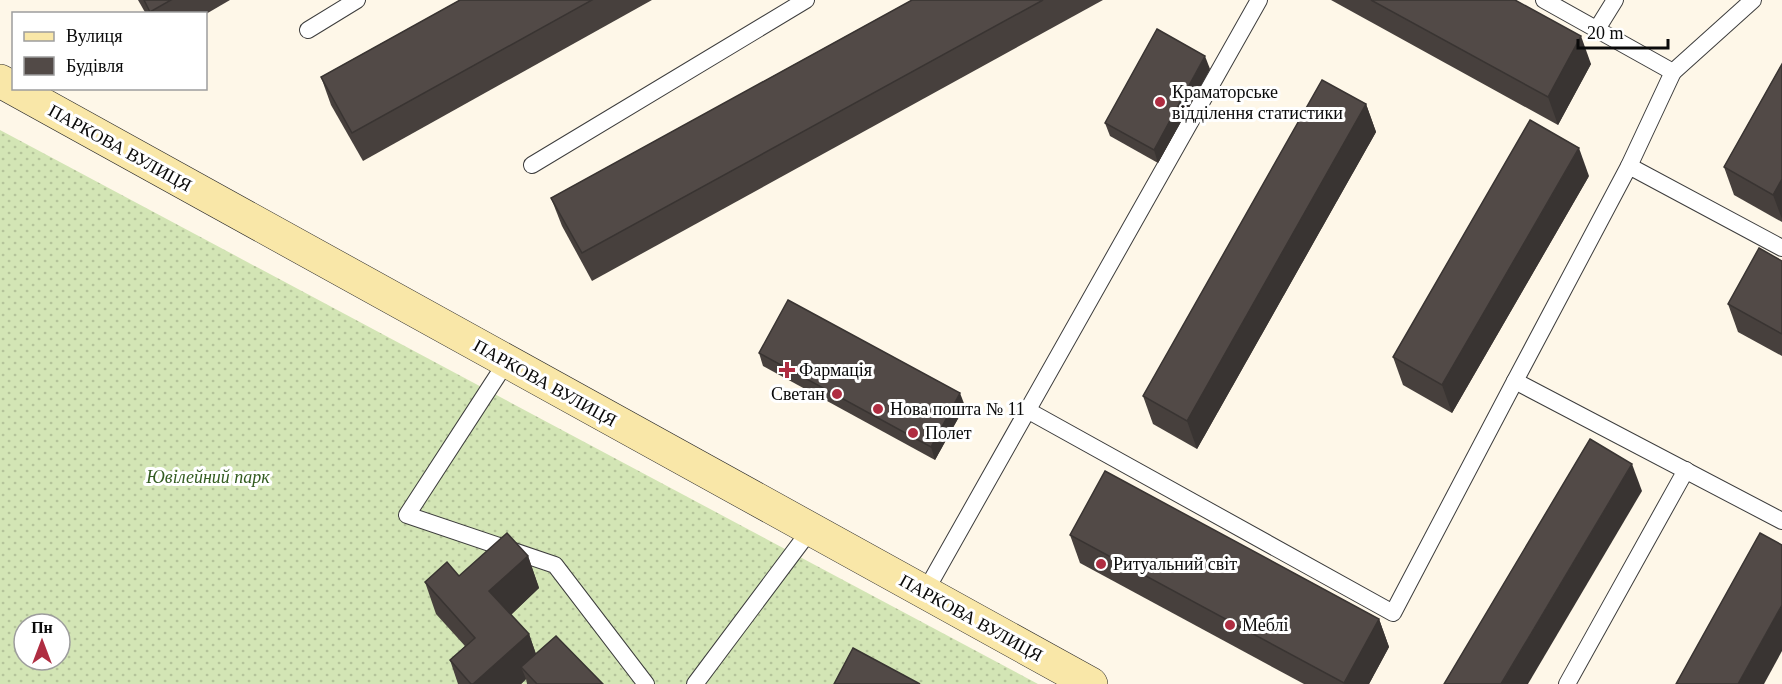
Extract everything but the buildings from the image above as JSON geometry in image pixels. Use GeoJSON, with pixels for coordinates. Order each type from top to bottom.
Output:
{"type":"FeatureCollection","features":[{"type":"Feature","properties":{"kind":"street","name":"ПАРКОВА ВУЛИЦЯ"},"geometry":{"type":"LineString","coordinates":[[16,90],[1091,684]]}},
{"type":"Feature","properties":{"kind":"lane"},"geometry":{"type":"LineString","coordinates":[[308,30],[357,0]]}},
{"type":"Feature","properties":{"kind":"lane"},"geometry":{"type":"LineString","coordinates":[[532,165],[806,0]]}},
{"type":"Feature","properties":{"kind":"lane"},"geometry":{"type":"LineString","coordinates":[[925,592],[1259,0]]}},
{"type":"Feature","properties":{"kind":"lane"},"geometry":{"type":"LineString","coordinates":[[1544,0],[1673,72]]}},
{"type":"Feature","properties":{"kind":"lane"},"geometry":{"type":"LineString","coordinates":[[1597,29],[1615,0]]}},
{"type":"Feature","properties":{"kind":"lane"},"geometry":{"type":"LineString","coordinates":[[1027,410],[1393,613],[1629,166],[1673,72],[1754,0]]}},
{"type":"Feature","properties":{"kind":"lane"},"geometry":{"type":"LineString","coordinates":[[1629,166],[1782,248]]}},
{"type":"Feature","properties":{"kind":"lane"},"geometry":{"type":"LineString","coordinates":[[507,362],[407,515],[555,565],[646,684]]}},
{"type":"Feature","properties":{"kind":"lane"},"geometry":{"type":"LineString","coordinates":[[1515,381],[1782,521]]}},
{"type":"Feature","properties":{"kind":"lane"},"geometry":{"type":"LineString","coordinates":[[1567,684],[1686,470]]}},
{"type":"Feature","properties":{"kind":"lane"},"geometry":{"type":"LineString","coordinates":[[695,684],[811,529]]}},
{"type":"Feature","properties":{"kind":"green space","name":"Ювілейний парк"},"geometry":{"type":"Polygon","coordinates":[[[0,130],[1038,684],[0,684],[0,130]]]}},
{"type":"Feature","properties":{"kind":"place","name":"Краматорське відділення статистики"},"geometry":{"type":"Point","coordinates":[1160,102]}},
{"type":"Feature","properties":{"kind":"place","name":"Фармація"},"geometry":{"type":"Point","coordinates":[787,370]}},
{"type":"Feature","properties":{"kind":"place","name":"Светан"},"geometry":{"type":"Point","coordinates":[837,394]}},
{"type":"Feature","properties":{"kind":"place","name":"Нова пошта № 11"},"geometry":{"type":"Point","coordinates":[878,409]}},
{"type":"Feature","properties":{"kind":"place","name":"Полет"},"geometry":{"type":"Point","coordinates":[913,433]}},
{"type":"Feature","properties":{"kind":"place","name":"Ритуальний світ"},"geometry":{"type":"Point","coordinates":[1101,564]}},
{"type":"Feature","properties":{"kind":"place","name":"Меблі"},"geometry":{"type":"Point","coordinates":[1230,625]}}]}
